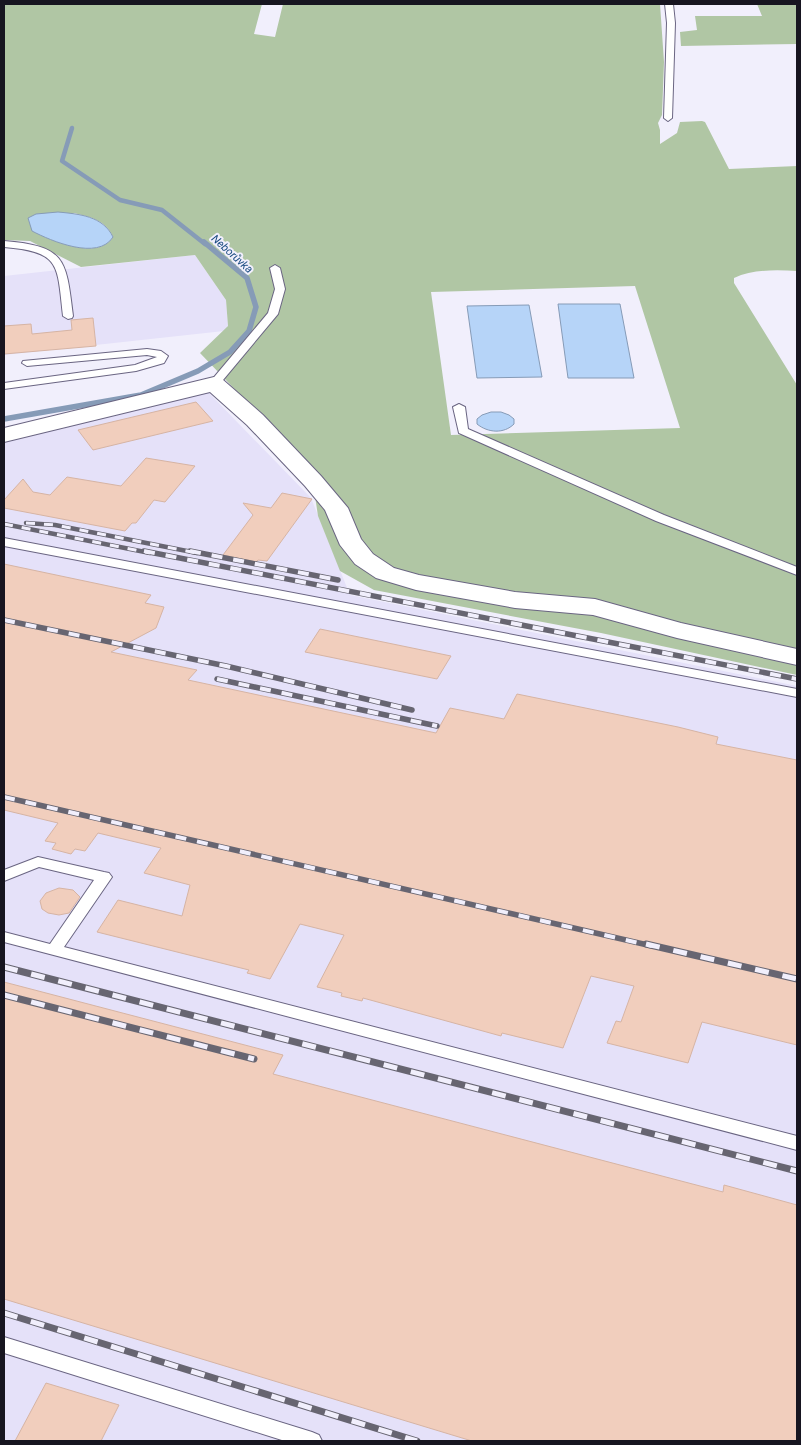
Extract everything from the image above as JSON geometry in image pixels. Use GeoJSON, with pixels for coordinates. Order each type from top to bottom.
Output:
{"type":"FeatureCollection","features":[{"type":"Feature","properties":{"kind":"street"},"geometry":{"type":"LineString","coordinates":[[4,435],[214,384],[255,420],[313,481],[336,508],[349,540],[364,559],[385,573],[416,582],[515,600],[594,607],[678,630],[797,657]]}},
{"type":"Feature","properties":{"kind":"lane"},"geometry":{"type":"LineString","coordinates":[[668,118],[671,23],[669,4]]}},
{"type":"Feature","properties":{"kind":"lane"},"geometry":{"type":"LineString","coordinates":[[4,244],[36,248],[55,256],[61,267],[68,316]]}},
{"type":"Feature","properties":{"kind":"lane"},"geometry":{"type":"LineString","coordinates":[[214,384],[273,314],[280,289],[275,268]]}},
{"type":"Feature","properties":{"kind":"lane"},"geometry":{"type":"LineString","coordinates":[[4,386],[136,368],[160,361],[163,356],[147,352],[27,363]]}},
{"type":"Feature","properties":{"kind":"lane"},"geometry":{"type":"LineString","coordinates":[[459,407],[463,431],[660,518],[797,571]]}},
{"type":"Feature","properties":{"kind":"lane"},"geometry":{"type":"LineString","coordinates":[[4,542],[797,693]]}},
{"type":"Feature","properties":{"kind":"lane"},"geometry":{"type":"LineString","coordinates":[[4,876],[38,862],[104,877],[54,950]]}},
{"type":"Feature","properties":{"kind":"lane"},"geometry":{"type":"LineString","coordinates":[[4,937],[797,1143]]}},
{"type":"Feature","properties":{"kind":"lane"},"geometry":{"type":"LineString","coordinates":[[4,1345],[312,1441]]}},
{"type":"Feature","properties":{"kind":"shaded area"},"geometry":{"type":"Polygon","coordinates":[[[195,255],[226,300],[228,326],[224,331],[4,355],[4,276],[195,255]]]}},
{"type":"Feature","properties":{"kind":"shaded area"},"geometry":{"type":"Polygon","coordinates":[[[208,392],[311,498],[350,595],[797,686],[797,1441],[4,1441],[4,442],[53,427],[208,392]]]}},
{"type":"Feature","properties":{"kind":"green space"},"geometry":{"type":"Polygon","coordinates":[[[4,4],[262,4],[254,34],[275,37],[283,4],[660,4],[664,62],[662,115],[658,123],[660,144],[677,133],[680,122],[702,121],[705,122],[729,169],[797,166],[797,271],[773,270],[749,273],[734,278],[734,283],[797,385],[797,675],[601,633],[374,590],[340,571],[318,516],[311,469],[200,353],[228,326],[226,300],[195,255],[81,267],[30,241],[4,240],[4,4]],[[74,213],[33,231],[62,244],[86,248],[97,248],[106,244],[113,237],[102,223],[74,213]],[[635,286],[431,292],[451,435],[680,428],[635,286]]]}},
{"type":"Feature","properties":{"kind":"green space"},"geometry":{"type":"Polygon","coordinates":[[[757,4],[797,4],[797,44],[681,46],[680,32],[697,30],[695,16],[762,16],[757,4]]]}},
{"type":"Feature","properties":{"kind":"water"},"geometry":{"type":"Polygon","coordinates":[[[58,212],[82,215],[97,220],[109,230],[113,237],[106,244],[97,248],[86,248],[62,244],[32,231],[28,218],[36,214],[58,212]]]}},
{"type":"Feature","properties":{"kind":"water"},"geometry":{"type":"Polygon","coordinates":[[[558,304],[620,304],[634,378],[568,378],[558,304]]]}},
{"type":"Feature","properties":{"kind":"water"},"geometry":{"type":"Polygon","coordinates":[[[529,305],[542,377],[477,378],[467,306],[529,305]]]}},
{"type":"Feature","properties":{"kind":"water"},"geometry":{"type":"Polygon","coordinates":[[[491,412],[501,412],[509,415],[514,419],[514,424],[501,431],[491,431],[477,424],[477,419],[491,412]]]}},
{"type":"Feature","properties":{"kind":"building"},"geometry":{"type":"Polygon","coordinates":[[[93,318],[96,346],[4,354],[4,326],[31,324],[32,334],[72,330],[71,320],[93,318]]]}},
{"type":"Feature","properties":{"kind":"building"},"geometry":{"type":"Polygon","coordinates":[[[196,402],[213,421],[93,450],[78,430],[196,402]]]}},
{"type":"Feature","properties":{"kind":"building"},"geometry":{"type":"Polygon","coordinates":[[[146,458],[195,466],[165,502],[154,500],[136,523],[132,523],[125,531],[4,508],[4,500],[23,479],[33,492],[50,495],[67,477],[121,486],[146,458]]]}},
{"type":"Feature","properties":{"kind":"building"},"geometry":{"type":"Polygon","coordinates":[[[282,493],[312,499],[267,561],[258,560],[256,562],[223,555],[253,515],[243,503],[271,508],[282,493]]]}},
{"type":"Feature","properties":{"kind":"building"},"geometry":{"type":"Polygon","coordinates":[[[4,564],[151,595],[145,603],[164,607],[156,628],[111,652],[197,670],[188,680],[436,733],[450,708],[504,719],[517,694],[678,727],[718,737],[716,744],[797,760],[797,1045],[702,1022],[688,1063],[607,1043],[616,1021],[621,1022],[634,986],[591,976],[563,1048],[502,1033],[501,1036],[363,998],[362,1001],[341,996],[342,993],[317,987],[344,935],[300,924],[270,979],[247,973],[249,970],[97,932],[118,900],[182,916],[190,885],[144,873],[161,848],[98,833],[85,851],[75,849],[71,854],[52,849],[56,843],[45,841],[58,823],[4,810],[4,564]]]}},
{"type":"Feature","properties":{"kind":"building"},"geometry":{"type":"Polygon","coordinates":[[[320,629],[451,656],[437,679],[305,652],[320,629]]]}},
{"type":"Feature","properties":{"kind":"building"},"geometry":{"type":"Polygon","coordinates":[[[59,888],[73,890],[80,897],[69,913],[59,915],[48,913],[42,909],[40,901],[46,893],[59,888]]]}},
{"type":"Feature","properties":{"kind":"building"},"geometry":{"type":"Polygon","coordinates":[[[4,982],[283,1055],[273,1074],[723,1192],[724,1185],[797,1205],[797,1441],[472,1441],[4,1299],[4,982]]]}},
{"type":"Feature","properties":{"kind":"building"},"geometry":{"type":"Polygon","coordinates":[[[46,1383],[119,1405],[101,1441],[15,1441],[46,1383]]]}},
{"type":"Feature","properties":{"kind":"waterway","name":"Neborůvka"},"geometry":{"type":"LineString","coordinates":[[72,128],[62,161],[120,200],[162,210],[205,244]]}},
{"type":"Feature","properties":{"kind":"waterway","name":"Neborůvka"},"geometry":{"type":"LineString","coordinates":[[4,419],[141,395],[198,371],[230,352],[249,331],[256,307],[247,278],[204,242]]}},
{"type":"Feature","properties":{"kind":"railway"},"geometry":{"type":"LineString","coordinates":[[26,523],[55,525],[197,553]]}},
{"type":"Feature","properties":{"kind":"railway"},"geometry":{"type":"LineString","coordinates":[[4,524],[150,553]]}},
{"type":"Feature","properties":{"kind":"railway"},"geometry":{"type":"LineString","coordinates":[[144,551],[797,679]]}},
{"type":"Feature","properties":{"kind":"railway"},"geometry":{"type":"LineString","coordinates":[[190,551],[338,580]]}},
{"type":"Feature","properties":{"kind":"railway"},"geometry":{"type":"LineString","coordinates":[[4,620],[226,666],[412,710]]}},
{"type":"Feature","properties":{"kind":"railway"},"geometry":{"type":"LineString","coordinates":[[217,679],[437,726]]}},
{"type":"Feature","properties":{"kind":"railway"},"geometry":{"type":"LineString","coordinates":[[4,797],[652,946]]}},
{"type":"Feature","properties":{"kind":"railway"},"geometry":{"type":"LineString","coordinates":[[646,944],[797,979]]}},
{"type":"Feature","properties":{"kind":"railway"},"geometry":{"type":"LineString","coordinates":[[4,967],[797,1171]]}},
{"type":"Feature","properties":{"kind":"railway"},"geometry":{"type":"LineString","coordinates":[[4,995],[254,1059]]}},
{"type":"Feature","properties":{"kind":"railway"},"geometry":{"type":"LineString","coordinates":[[4,1313],[417,1441]]}}]}
